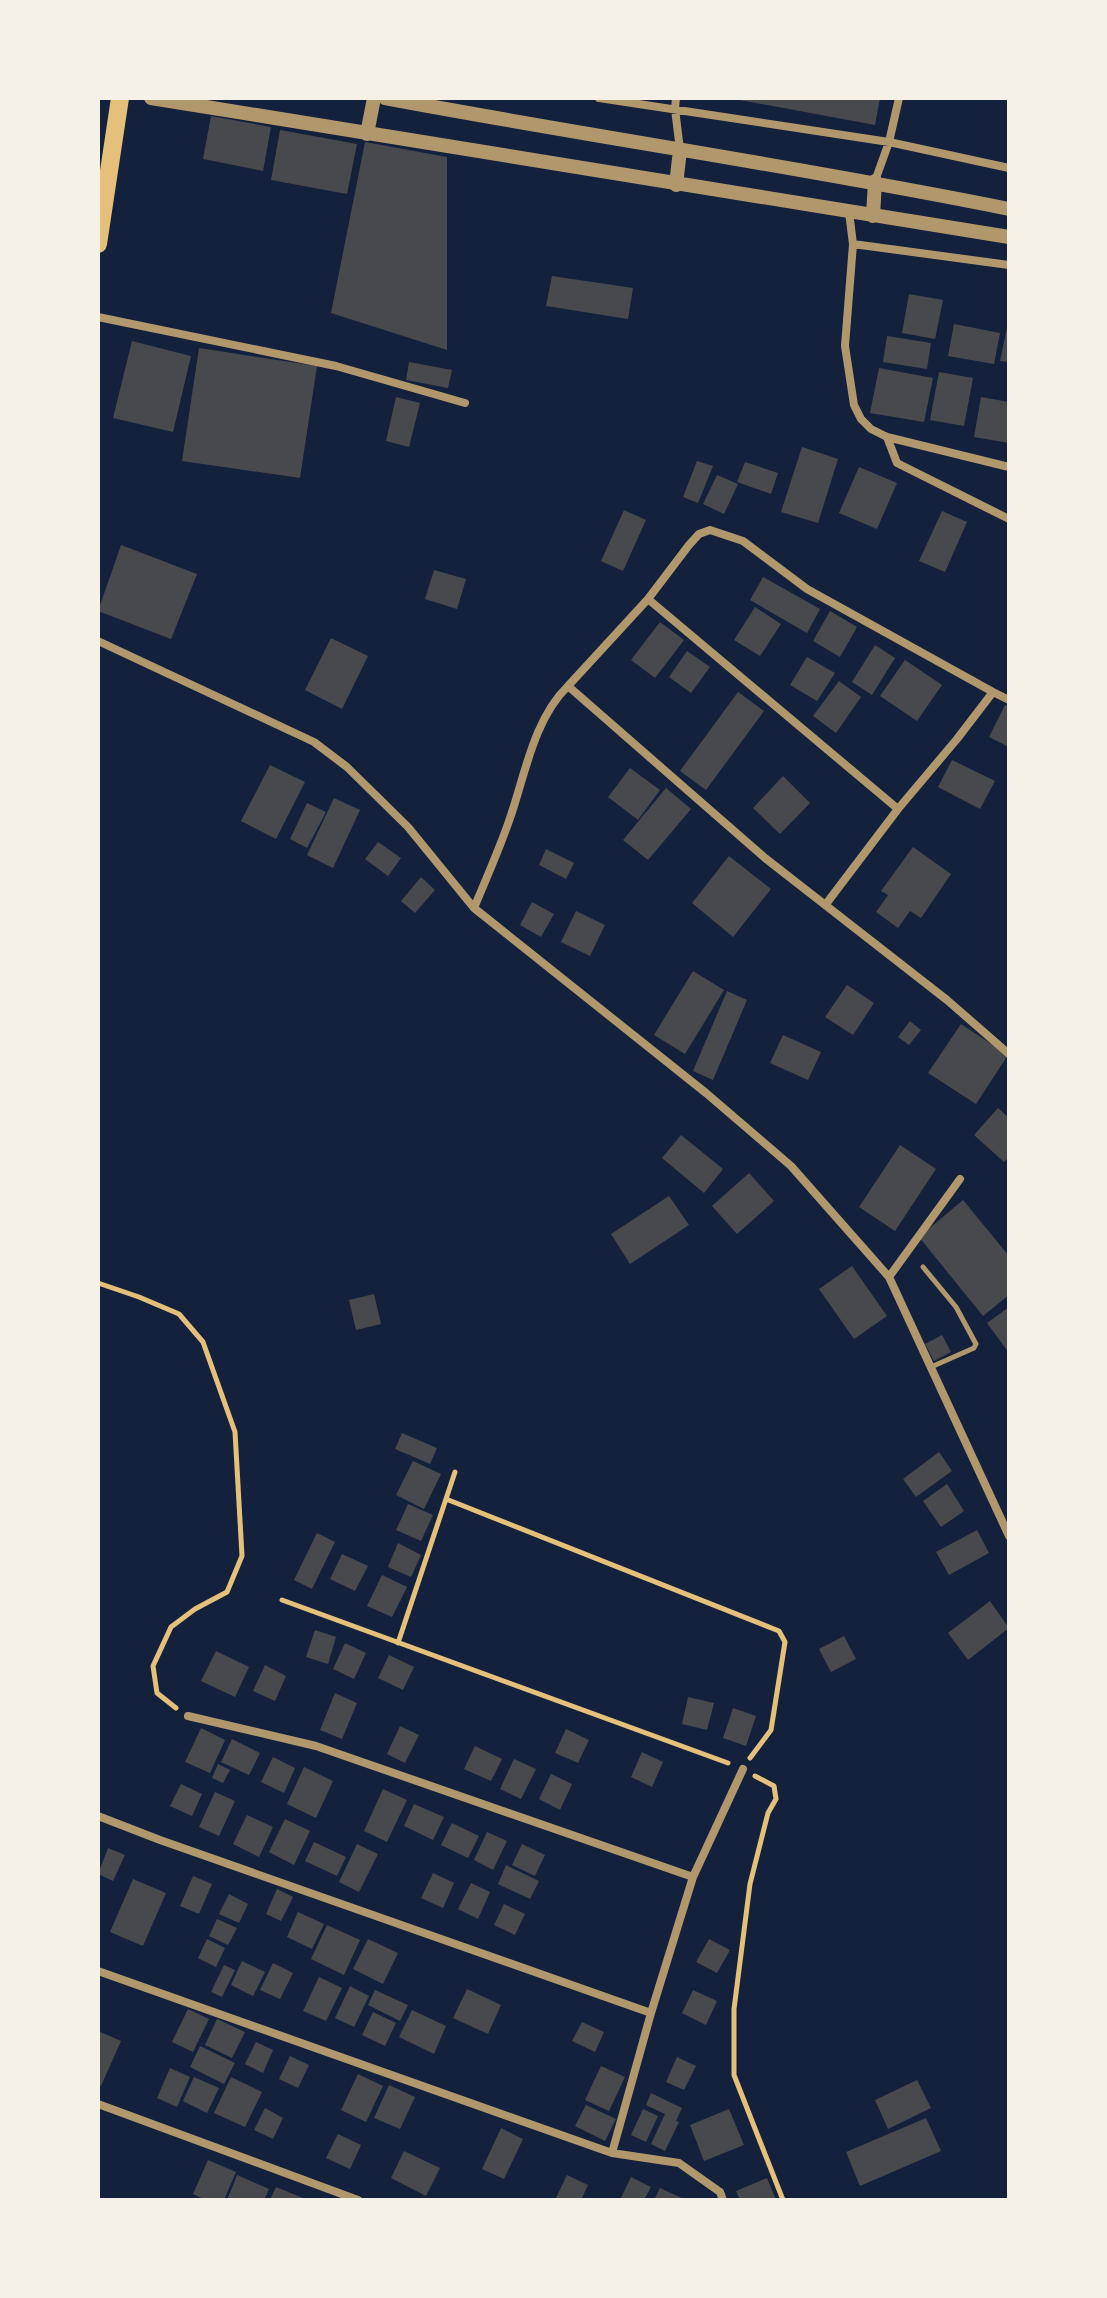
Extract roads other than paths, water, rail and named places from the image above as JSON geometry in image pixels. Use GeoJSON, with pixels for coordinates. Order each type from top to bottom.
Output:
{"type":"FeatureCollection","features":[{"type":"Feature","properties":{"kind":"highway"},"geometry":{"type":"LineString","coordinates":[[98,244],[100,214],[120,98]]}},
{"type":"Feature","properties":{"kind":"street"},"geometry":{"type":"LineString","coordinates":[[151,98],[1009,237]]}},
{"type":"Feature","properties":{"kind":"street"},"geometry":{"type":"LineString","coordinates":[[367,134],[374,98]]}},
{"type":"Feature","properties":{"kind":"street"},"geometry":{"type":"LineString","coordinates":[[385,98],[875,181],[1009,209]]}},
{"type":"Feature","properties":{"kind":"street"},"geometry":{"type":"LineString","coordinates":[[599,98],[889,142],[1009,168]]}},
{"type":"Feature","properties":{"kind":"street"},"geometry":{"type":"LineString","coordinates":[[676,98],[680,150],[676,185]]}},
{"type":"Feature","properties":{"kind":"street"},"geometry":{"type":"LineString","coordinates":[[873,216],[875,181],[889,142],[899,98]]}},
{"type":"Feature","properties":{"kind":"street"},"geometry":{"type":"LineString","coordinates":[[849,212],[853,244],[845,346],[854,405],[861,419],[871,429],[887,437],[1009,467]]}},
{"type":"Feature","properties":{"kind":"street"},"geometry":{"type":"LineString","coordinates":[[853,244],[1009,265]]}},
{"type":"Feature","properties":{"kind":"street"},"geometry":{"type":"LineString","coordinates":[[98,317],[336,366],[465,403]]}},
{"type":"Feature","properties":{"kind":"street"},"geometry":{"type":"LineString","coordinates":[[887,437],[897,463],[1009,519]]}},
{"type":"Feature","properties":{"kind":"street"},"geometry":{"type":"LineString","coordinates":[[474,908],[507,828],[542,723],[555,699],[648,599],[699,534],[710,530],[743,541],[807,589],[1009,700]]}},
{"type":"Feature","properties":{"kind":"street"},"geometry":{"type":"LineString","coordinates":[[648,599],[898,809]]}},
{"type":"Feature","properties":{"kind":"street"},"geometry":{"type":"LineString","coordinates":[[98,641],[314,742],[347,767],[408,827],[474,908],[706,1093],[791,1166],[889,1277],[1009,1536]]}},
{"type":"Feature","properties":{"kind":"street"},"geometry":{"type":"LineString","coordinates":[[568,686],[765,858],[947,1000],[1009,1054]]}},
{"type":"Feature","properties":{"kind":"street"},"geometry":{"type":"LineString","coordinates":[[826,904],[993,692]]}},
{"type":"Feature","properties":{"kind":"street"},"geometry":{"type":"LineString","coordinates":[[889,1277],[960,1179]]}},
{"type":"Feature","properties":{"kind":"street"},"geometry":{"type":"LineString","coordinates":[[188,1716],[316,1746],[693,1877]]}},
{"type":"Feature","properties":{"kind":"street"},"geometry":{"type":"LineString","coordinates":[[612,2153],[693,1877],[743,1769]]}},
{"type":"Feature","properties":{"kind":"street"},"geometry":{"type":"LineString","coordinates":[[98,1816],[189,1851],[651,2013]]}},
{"type":"Feature","properties":{"kind":"street"},"geometry":{"type":"LineString","coordinates":[[98,1971],[612,2153],[679,2163],[720,2192],[723,2200]]}},
{"type":"Feature","properties":{"kind":"street"},"geometry":{"type":"LineString","coordinates":[[98,2104],[358,2200]]}},
{"type":"Feature","properties":{"kind":"lane"},"geometry":{"type":"LineString","coordinates":[[923,1267],[956,1307],[976,1344],[974,1348],[930,1368]]}}]}
